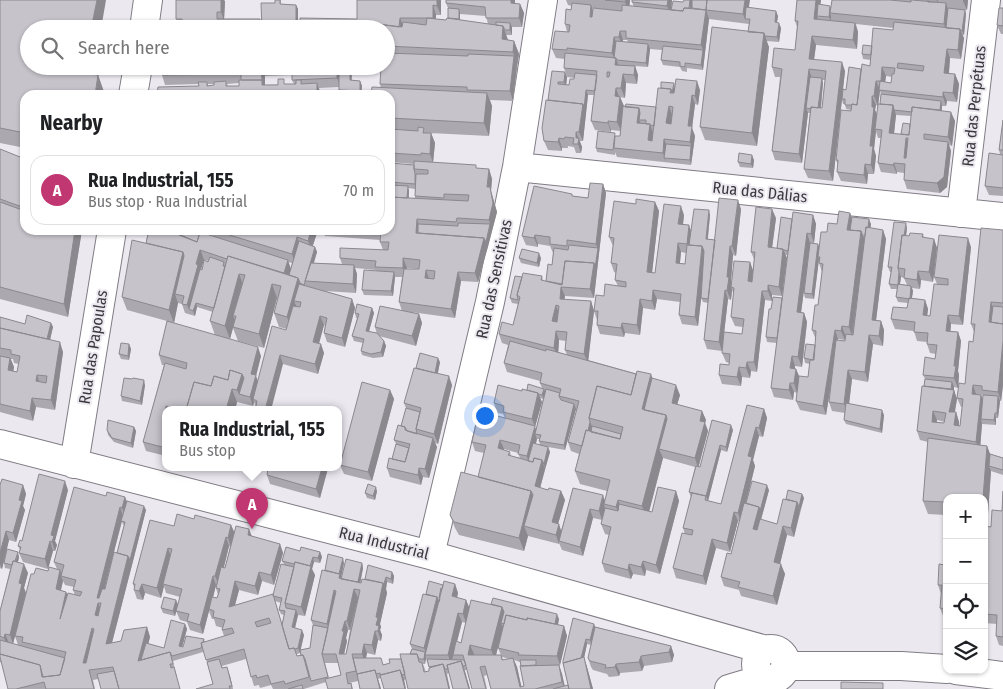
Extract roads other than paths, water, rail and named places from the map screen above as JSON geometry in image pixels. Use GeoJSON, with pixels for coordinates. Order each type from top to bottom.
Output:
{"type":"FeatureCollection","features":[{"type":"Feature","properties":{"kind":"street"},"geometry":{"type":"LineString","coordinates":[[145,20],[148,0]]}},
{"type":"Feature","properties":{"kind":"street","name":"Rua das Sensitivas"},"geometry":{"type":"LineString","coordinates":[[430,555],[490,302],[516,167],[543,0]]}},
{"type":"Feature","properties":{"kind":"street","name":"Rua das Perpétuas"},"geometry":{"type":"LineString","coordinates":[[962,213],[986,0]]}},
{"type":"Feature","properties":{"kind":"street"},"geometry":{"type":"LineString","coordinates":[[134,90],[136,75]]}},
{"type":"Feature","properties":{"kind":"street","name":"Rua das Dálias"},"geometry":{"type":"LineString","coordinates":[[516,167],[1003,217]]}},
{"type":"Feature","properties":{"kind":"street","name":"Rua das Papoulas"},"geometry":{"type":"LineString","coordinates":[[74,464],[111,235]]}},
{"type":"Feature","properties":{"kind":"street","name":"Rua Industrial"},"geometry":{"type":"LineString","coordinates":[[0,444],[430,555],[773,665]]}},
{"type":"Feature","properties":{"kind":"street"},"geometry":{"type":"LineString","coordinates":[[728,689],[773,665],[901,666],[943,669]]}},
{"type":"Feature","properties":{"kind":"street"},"geometry":{"type":"LineString","coordinates":[[987,674],[1003,676]]}},
{"type":"Feature","properties":{"kind":"place","name":"Rua Industrial, 155"},"geometry":{"type":"Point","coordinates":[252,529]}}]}
